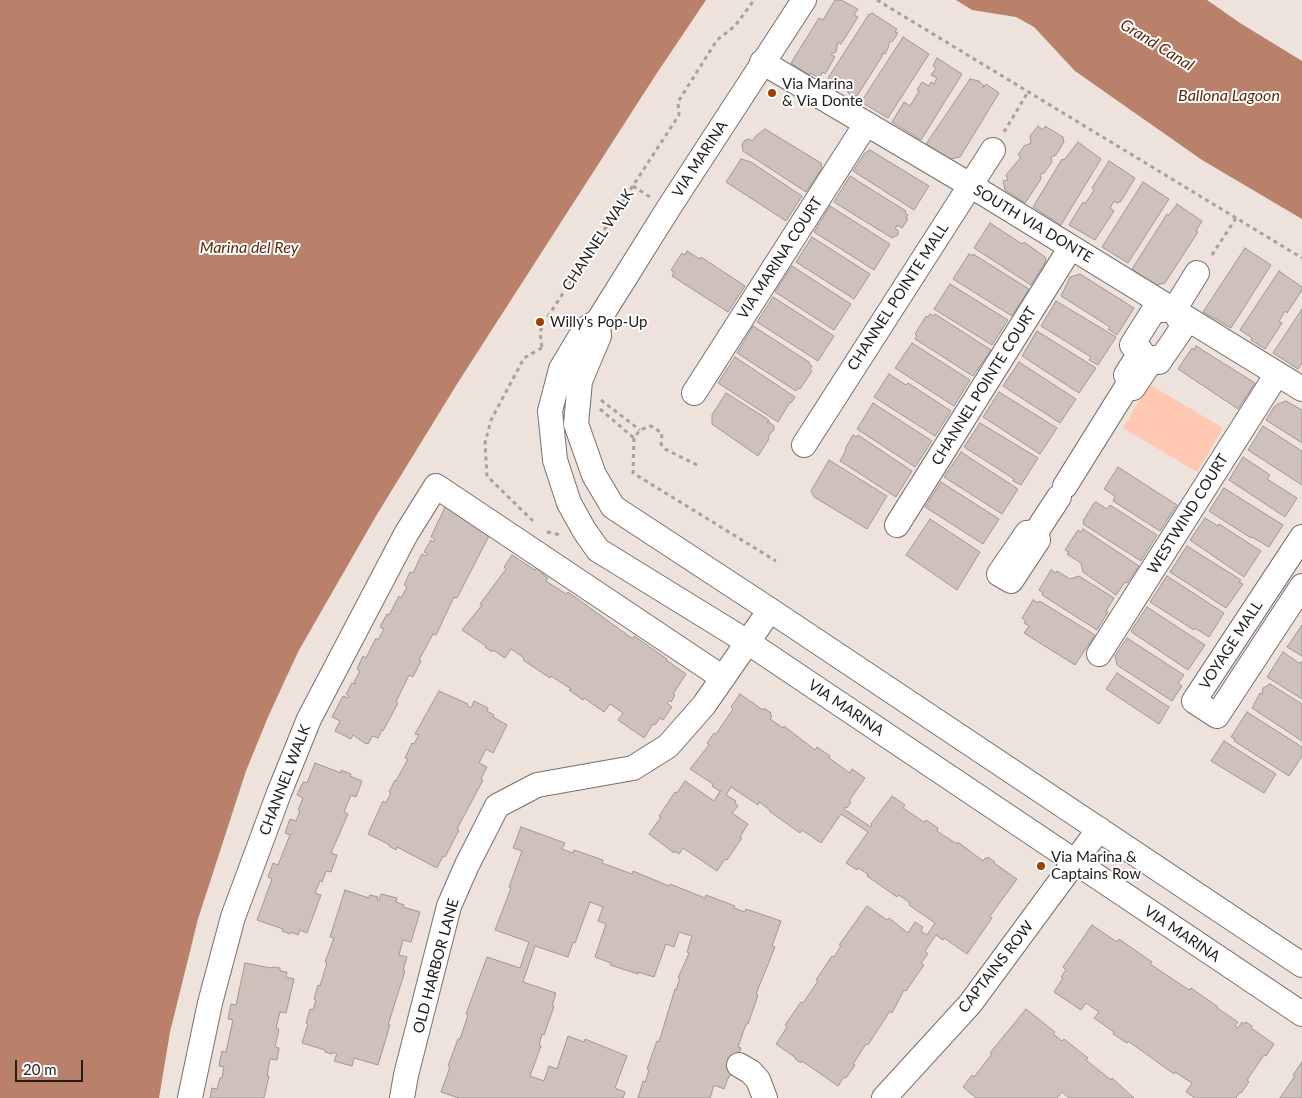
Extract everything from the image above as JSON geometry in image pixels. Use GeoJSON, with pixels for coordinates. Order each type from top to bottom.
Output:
{"type":"FeatureCollection","features":[{"type":"Feature","properties":{"kind":"street","name":"VIA MARINA"},"geometry":{"type":"LineString","coordinates":[[804,0],[762,62],[598,321],[585,329],[561,369],[550,411],[555,460],[569,503],[598,550],[749,643],[1074,863],[1302,1014]]}},
{"type":"Feature","properties":{"kind":"street","name":"SOUTH VIA DONTE"},"geometry":{"type":"LineString","coordinates":[[762,62],[970,185],[1302,389]]}},
{"type":"Feature","properties":{"kind":"street","name":"VIA MARINA COURT"},"geometry":{"type":"LineString","coordinates":[[694,393],[866,124]]}},
{"type":"Feature","properties":{"kind":"street","name":"CHANNEL POINTE MALL"},"geometry":{"type":"LineString","coordinates":[[804,444],[993,150]]}},
{"type":"Feature","properties":{"kind":"street","name":"CHANNEL POINTE COURT"},"geometry":{"type":"LineString","coordinates":[[897,525],[1071,248]]}},
{"type":"Feature","properties":{"kind":"street"},"geometry":{"type":"LineString","coordinates":[[1174,310],[1197,273]]}},
{"type":"Feature","properties":{"kind":"street"},"geometry":{"type":"LineString","coordinates":[[1154,310],[1174,310],[1183,327],[1159,362],[1153,358],[1133,388],[1122,382],[1141,351],[1132,345],[1154,310]]}},
{"type":"Feature","properties":{"kind":"street","name":"VIA MARINA"},"geometry":{"type":"LineString","coordinates":[[598,321],[599,336],[580,381],[576,424],[594,475],[613,507],[1302,965]]}},
{"type":"Feature","properties":{"kind":"street","name":"WESTWIND COURT"},"geometry":{"type":"LineString","coordinates":[[1099,654],[1277,374]]}},
{"type":"Feature","properties":{"kind":"street"},"geometry":{"type":"LineString","coordinates":[[1036,532],[1128,385]]}},
{"type":"Feature","properties":{"kind":"street","name":"CHANNEL WALK"},"geometry":{"type":"LineString","coordinates":[[190,1098],[210,1003],[233,917],[279,793],[309,719],[406,534],[436,486],[723,678]]}},
{"type":"Feature","properties":{"kind":"street","name":"VOYAGE MALL"},"geometry":{"type":"LineString","coordinates":[[1302,537],[1194,701],[1217,716],[1302,586]]}},
{"type":"Feature","properties":{"kind":"street","name":"OLD HARBOR LANE"},"geometry":{"type":"LineString","coordinates":[[402,1098],[406,1075],[449,906],[467,865],[497,806],[537,785],[633,768],[668,746],[704,705],[749,643],[770,610]]}},
{"type":"Feature","properties":{"kind":"street","name":"CAPTAINS ROW"},"geometry":{"type":"LineString","coordinates":[[884,1098],[970,1004],[1099,830]]}},
{"type":"Feature","properties":{"kind":"street"},"geometry":{"type":"LineString","coordinates":[[739,1065],[751,1072],[758,1080],[765,1098]]}},
{"type":"Feature","properties":{"kind":"path","name":"CHANNEL WALK"},"geometry":{"type":"LineString","coordinates":[[536,524],[487,476],[485,444],[491,420],[524,358],[542,347],[540,332],[544,324],[678,116],[678,102],[717,40],[735,26],[754,0]]}},
{"type":"Feature","properties":{"kind":"path"},"geometry":{"type":"LineString","coordinates":[[877,0],[1302,258]]}},
{"type":"Feature","properties":{"kind":"path"},"geometry":{"type":"LineString","coordinates":[[993,150],[1028,92]]}},
{"type":"Feature","properties":{"kind":"path"},"geometry":{"type":"LineString","coordinates":[[633,186],[650,198]]}},
{"type":"Feature","properties":{"kind":"path"},"geometry":{"type":"LineString","coordinates":[[1197,273],[1206,265],[1236,218]]}},
{"type":"Feature","properties":{"kind":"path"},"geometry":{"type":"LineString","coordinates":[[594,394],[640,430]]}},
{"type":"Feature","properties":{"kind":"path"},"geometry":{"type":"LineString","coordinates":[[599,408],[634,438]]}},
{"type":"Feature","properties":{"kind":"path"},"geometry":{"type":"LineString","coordinates":[[697,465],[665,449],[661,444],[662,433],[651,426],[640,430],[634,438],[633,473],[776,561]]}},
{"type":"Feature","properties":{"kind":"path"},"geometry":{"type":"LineString","coordinates":[[544,531],[566,537]]}},
{"type":"Feature","properties":{"kind":"shaded area"},"geometry":{"type":"Polygon","coordinates":[[[1149,384],[1223,428],[1197,472],[1123,428],[1149,384]]]}},
{"type":"Feature","properties":{"kind":"water","name":"Marina del Rey"},"geometry":{"type":"Polygon","coordinates":[[[0,0],[706,0],[457,384],[376,516],[298,652],[246,771],[198,919],[170,1032],[159,1098],[0,1098],[0,0]]]}},
{"type":"Feature","properties":{"kind":"water","name":"Ballona Lagoon"},"geometry":{"type":"Polygon","coordinates":[[[956,0],[1207,0],[1240,23],[1302,61],[1302,219],[1202,160],[1075,71],[1034,27],[1016,17],[972,10],[956,0]]]}},
{"type":"Feature","properties":{"kind":"building"},"geometry":{"type":"Polygon","coordinates":[[[835,0],[841,0],[858,9],[854,15],[858,17],[841,44],[838,42],[836,52],[831,54],[835,57],[825,74],[823,72],[819,78],[810,73],[809,75],[791,63],[819,18],[823,20],[835,0]]]}},
{"type":"Feature","properties":{"kind":"building"},"geometry":{"type":"Polygon","coordinates":[[[872,13],[897,29],[895,32],[898,33],[892,42],[890,41],[885,54],[883,53],[857,96],[852,96],[848,93],[848,89],[844,90],[839,84],[835,85],[828,78],[869,14],[872,13]]]}},
{"type":"Feature","properties":{"kind":"building"},"geometry":{"type":"Polygon","coordinates":[[[903,37],[929,54],[888,118],[861,102],[903,37]]]}},
{"type":"Feature","properties":{"kind":"building"},"geometry":{"type":"Polygon","coordinates":[[[937,58],[962,74],[921,140],[892,122],[904,102],[910,106],[922,82],[929,86],[931,82],[934,84],[937,78],[931,75],[936,68],[933,66],[937,58]]]}},
{"type":"Feature","properties":{"kind":"building"},"geometry":{"type":"Polygon","coordinates":[[[970,79],[979,81],[984,86],[983,88],[986,84],[999,93],[960,157],[950,159],[926,144],[970,79]]]}},
{"type":"Feature","properties":{"kind":"building"},"geometry":{"type":"Polygon","coordinates":[[[1038,126],[1043,130],[1045,126],[1063,137],[1064,142],[1056,155],[1051,157],[1052,162],[1044,173],[1040,174],[1041,179],[1025,203],[1005,190],[1003,181],[1008,180],[1006,175],[1021,157],[1018,155],[1024,146],[1031,143],[1030,136],[1038,126]]]}},
{"type":"Feature","properties":{"kind":"building"},"geometry":{"type":"Polygon","coordinates":[[[765,129],[821,163],[822,168],[806,192],[743,151],[742,145],[745,140],[750,139],[752,141],[765,129]]]}},
{"type":"Feature","properties":{"kind":"building"},"geometry":{"type":"Polygon","coordinates":[[[1078,142],[1101,159],[1061,225],[1033,207],[1062,159],[1064,160],[1078,142]]]}},
{"type":"Feature","properties":{"kind":"building"},"geometry":{"type":"Polygon","coordinates":[[[870,150],[929,186],[914,210],[853,171],[865,153],[870,150]]]}},
{"type":"Feature","properties":{"kind":"building"},"geometry":{"type":"Polygon","coordinates":[[[741,159],[751,162],[802,196],[786,221],[726,182],[741,159]]]}},
{"type":"Feature","properties":{"kind":"building"},"geometry":{"type":"Polygon","coordinates":[[[1109,161],[1135,178],[1121,201],[1117,203],[1114,201],[1110,208],[1114,211],[1095,240],[1069,225],[1083,202],[1085,204],[1094,190],[1092,188],[1109,161]]]}},
{"type":"Feature","properties":{"kind":"building"},"geometry":{"type":"Polygon","coordinates":[[[850,176],[906,211],[905,213],[908,215],[906,218],[908,219],[902,228],[897,225],[895,229],[898,230],[898,235],[892,238],[834,202],[850,176]]]}},
{"type":"Feature","properties":{"kind":"building"},"geometry":{"type":"Polygon","coordinates":[[[1143,182],[1169,199],[1128,263],[1102,247],[1143,182]]]}},
{"type":"Feature","properties":{"kind":"building"},"geometry":{"type":"Polygon","coordinates":[[[1177,204],[1202,221],[1196,231],[1198,232],[1165,283],[1156,285],[1132,269],[1167,214],[1169,215],[1177,204]]]}},
{"type":"Feature","properties":{"kind":"building"},"geometry":{"type":"Polygon","coordinates":[[[830,206],[890,244],[874,270],[814,232],[830,206]]]}},
{"type":"Feature","properties":{"kind":"building"},"geometry":{"type":"Polygon","coordinates":[[[990,223],[1022,244],[1024,242],[1045,257],[1045,263],[1031,285],[974,248],[990,223]]]}},
{"type":"Feature","properties":{"kind":"building"},"geometry":{"type":"Polygon","coordinates":[[[812,237],[870,274],[854,299],[796,262],[812,237]]]}},
{"type":"Feature","properties":{"kind":"building"},"geometry":{"type":"Polygon","coordinates":[[[1245,248],[1271,265],[1231,328],[1203,312],[1245,248]]]}},
{"type":"Feature","properties":{"kind":"building"},"geometry":{"type":"Polygon","coordinates":[[[687,251],[700,259],[701,257],[745,286],[728,312],[672,276],[674,272],[671,270],[682,253],[685,255],[687,251]]]}},
{"type":"Feature","properties":{"kind":"building"},"geometry":{"type":"Polygon","coordinates":[[[969,254],[972,256],[973,254],[1029,289],[1012,316],[953,279],[969,254]]]}},
{"type":"Feature","properties":{"kind":"building"},"geometry":{"type":"Polygon","coordinates":[[[792,266],[851,304],[834,330],[775,292],[792,266]]]}},
{"type":"Feature","properties":{"kind":"building"},"geometry":{"type":"Polygon","coordinates":[[[1279,271],[1302,287],[1302,290],[1287,313],[1285,311],[1279,321],[1282,323],[1265,349],[1240,330],[1279,271]]]}},
{"type":"Feature","properties":{"kind":"building"},"geometry":{"type":"Polygon","coordinates":[[[1080,274],[1134,308],[1117,335],[1108,329],[1110,327],[1061,296],[1070,277],[1080,274]]]}},
{"type":"Feature","properties":{"kind":"building"},"geometry":{"type":"Polygon","coordinates":[[[950,284],[1008,320],[992,345],[934,309],[950,284]]]}},
{"type":"Feature","properties":{"kind":"building"},"geometry":{"type":"Polygon","coordinates":[[[773,297],[834,336],[818,361],[757,322],[773,297]]]}},
{"type":"Feature","properties":{"kind":"building"},"geometry":{"type":"Polygon","coordinates":[[[1056,301],[1116,337],[1098,365],[1089,360],[1091,357],[1041,326],[1056,301]]]}},
{"type":"Feature","properties":{"kind":"building"},"geometry":{"type":"Polygon","coordinates":[[[1302,309],[1302,363],[1298,369],[1273,353],[1302,309]]]}},
{"type":"Feature","properties":{"kind":"building"},"geometry":{"type":"Polygon","coordinates":[[[930,314],[933,316],[935,314],[991,350],[973,376],[915,339],[917,336],[915,334],[926,316],[928,317],[930,314]]]}},
{"type":"Feature","properties":{"kind":"building"},"geometry":{"type":"Polygon","coordinates":[[[753,326],[809,362],[812,366],[810,369],[812,371],[800,389],[798,388],[796,391],[737,353],[753,326]]]}},
{"type":"Feature","properties":{"kind":"building"},"geometry":{"type":"Polygon","coordinates":[[[1037,331],[1096,368],[1079,393],[1022,356],[1037,331]]]}},
{"type":"Feature","properties":{"kind":"building"},"geometry":{"type":"Polygon","coordinates":[[[912,343],[970,380],[954,406],[895,368],[912,343]]]}},
{"type":"Feature","properties":{"kind":"building"},"geometry":{"type":"Polygon","coordinates":[[[1196,346],[1255,383],[1238,409],[1178,369],[1192,348],[1194,350],[1196,346]]]}},
{"type":"Feature","properties":{"kind":"building"},"geometry":{"type":"Polygon","coordinates":[[[735,357],[795,397],[778,422],[718,383],[735,357]]]}},
{"type":"Feature","properties":{"kind":"building"},"geometry":{"type":"Polygon","coordinates":[[[1019,362],[1076,399],[1060,423],[1003,386],[1019,362]]]}},
{"type":"Feature","properties":{"kind":"building"},"geometry":{"type":"Polygon","coordinates":[[[889,374],[906,385],[908,383],[951,411],[935,436],[874,397],[889,374]]]}},
{"type":"Feature","properties":{"kind":"building"},"geometry":{"type":"Polygon","coordinates":[[[999,392],[1057,428],[1040,454],[983,417],[999,392]]]}},
{"type":"Feature","properties":{"kind":"building"},"geometry":{"type":"Polygon","coordinates":[[[726,393],[769,420],[767,423],[769,422],[774,426],[774,430],[758,456],[712,424],[712,415],[726,393]]]}},
{"type":"Feature","properties":{"kind":"building"},"geometry":{"type":"Polygon","coordinates":[[[1286,401],[1302,410],[1302,443],[1266,420],[1274,407],[1286,401]]]}},
{"type":"Feature","properties":{"kind":"building"},"geometry":{"type":"Polygon","coordinates":[[[873,403],[932,441],[915,467],[857,429],[873,403]]]}},
{"type":"Feature","properties":{"kind":"building"},"geometry":{"type":"Polygon","coordinates":[[[980,423],[1038,458],[1021,485],[964,447],[980,423]]]}},
{"type":"Feature","properties":{"kind":"building"},"geometry":{"type":"Polygon","coordinates":[[[1263,426],[1302,451],[1302,485],[1248,450],[1263,426]]]}},
{"type":"Feature","properties":{"kind":"building"},"geometry":{"type":"Polygon","coordinates":[[[853,435],[856,437],[858,435],[912,471],[896,497],[840,461],[853,435]]]}},
{"type":"Feature","properties":{"kind":"building"},"geometry":{"type":"Polygon","coordinates":[[[961,452],[1018,489],[1002,514],[944,477],[961,452]]]}},
{"type":"Feature","properties":{"kind":"building"},"geometry":{"type":"Polygon","coordinates":[[[1243,457],[1270,475],[1267,479],[1297,498],[1285,517],[1229,480],[1243,457]]]}},
{"type":"Feature","properties":{"kind":"building"},"geometry":{"type":"Polygon","coordinates":[[[829,460],[887,496],[867,529],[814,497],[811,491],[829,460]]]}},
{"type":"Feature","properties":{"kind":"building"},"geometry":{"type":"Polygon","coordinates":[[[1118,467],[1177,505],[1160,531],[1113,501],[1115,496],[1104,489],[1118,467]]]}},
{"type":"Feature","properties":{"kind":"building"},"geometry":{"type":"Polygon","coordinates":[[[941,482],[999,519],[983,544],[925,507],[941,482]]]}},
{"type":"Feature","properties":{"kind":"building"},"geometry":{"type":"Polygon","coordinates":[[[1224,488],[1283,525],[1269,547],[1251,538],[1209,511],[1224,488]]]}},
{"type":"Feature","properties":{"kind":"building"},"geometry":{"type":"Polygon","coordinates":[[[1096,502],[1107,509],[1110,505],[1157,535],[1141,561],[1083,524],[1083,521],[1096,502]]]}},
{"type":"Feature","properties":{"kind":"building"},"geometry":{"type":"Polygon","coordinates":[[[446,505],[490,534],[457,598],[454,597],[436,635],[433,634],[419,660],[421,661],[413,677],[409,675],[396,702],[398,703],[383,731],[378,738],[372,736],[369,743],[366,744],[353,735],[351,739],[335,731],[340,721],[332,717],[343,696],[348,698],[349,696],[346,694],[352,683],[356,683],[354,682],[360,671],[357,669],[363,656],[366,658],[376,638],[378,640],[384,629],[380,627],[399,596],[401,598],[407,587],[404,585],[410,572],[413,573],[422,554],[426,556],[428,554],[424,552],[431,540],[434,542],[435,539],[431,537],[446,505]]]}},
{"type":"Feature","properties":{"kind":"building"},"geometry":{"type":"Polygon","coordinates":[[[1205,518],[1218,526],[1219,524],[1261,551],[1244,577],[1190,540],[1205,518]]]}},
{"type":"Feature","properties":{"kind":"building"},"geometry":{"type":"Polygon","coordinates":[[[930,519],[980,552],[957,590],[906,555],[930,519]]]}},
{"type":"Feature","properties":{"kind":"building"},"geometry":{"type":"Polygon","coordinates":[[[1083,529],[1139,566],[1116,595],[1083,572],[1081,563],[1067,554],[1069,552],[1065,550],[1078,530],[1081,532],[1083,529]]]}},
{"type":"Feature","properties":{"kind":"building"},"geometry":{"type":"Polygon","coordinates":[[[1187,546],[1241,580],[1239,582],[1243,584],[1226,608],[1170,572],[1187,546]]]}},
{"type":"Feature","properties":{"kind":"building"},"geometry":{"type":"Polygon","coordinates":[[[512,555],[535,570],[537,568],[548,578],[546,581],[566,594],[568,592],[633,639],[634,636],[686,674],[673,694],[675,695],[671,702],[669,700],[667,703],[672,707],[663,720],[660,718],[655,725],[653,724],[644,738],[618,720],[623,713],[610,704],[604,712],[584,698],[583,700],[569,690],[571,689],[551,676],[550,678],[523,660],[524,658],[511,649],[505,658],[493,650],[492,652],[462,630],[482,605],[480,604],[506,569],[504,567],[512,555]]]}},
{"type":"Feature","properties":{"kind":"building"},"geometry":{"type":"Polygon","coordinates":[[[1051,570],[1056,573],[1057,571],[1070,579],[1079,576],[1114,598],[1097,630],[1042,595],[1043,593],[1039,590],[1051,570]]]}},
{"type":"Feature","properties":{"kind":"building"},"geometry":{"type":"Polygon","coordinates":[[[1167,576],[1224,613],[1209,637],[1195,628],[1194,630],[1150,602],[1167,576]]]}},
{"type":"Feature","properties":{"kind":"building"},"geometry":{"type":"Polygon","coordinates":[[[1033,600],[1043,603],[1095,635],[1075,665],[1024,633],[1029,626],[1024,623],[1026,621],[1022,618],[1033,600]]]}},
{"type":"Feature","properties":{"kind":"building"},"geometry":{"type":"Polygon","coordinates":[[[1147,607],[1205,645],[1188,670],[1131,631],[1147,607]]]}},
{"type":"Feature","properties":{"kind":"building"},"geometry":{"type":"Polygon","coordinates":[[[1302,625],[1302,656],[1287,647],[1302,625]]]}},
{"type":"Feature","properties":{"kind":"building"},"geometry":{"type":"Polygon","coordinates":[[[1127,638],[1184,675],[1178,683],[1182,686],[1172,701],[1117,665],[1115,656],[1127,638]]]}},
{"type":"Feature","properties":{"kind":"building"},"geometry":{"type":"Polygon","coordinates":[[[1283,652],[1299,663],[1302,662],[1302,699],[1267,677],[1283,652]]]}},
{"type":"Feature","properties":{"kind":"building"},"geometry":{"type":"Polygon","coordinates":[[[1117,673],[1169,707],[1159,724],[1106,689],[1117,673]]]}},
{"type":"Feature","properties":{"kind":"building"},"geometry":{"type":"Polygon","coordinates":[[[1270,684],[1302,704],[1302,741],[1252,708],[1260,693],[1262,695],[1263,688],[1270,684]]]}},
{"type":"Feature","properties":{"kind":"building"},"geometry":{"type":"Polygon","coordinates":[[[439,691],[468,704],[467,706],[471,708],[474,701],[488,708],[487,711],[494,715],[493,717],[507,725],[493,753],[486,749],[479,763],[487,767],[481,779],[483,780],[457,829],[459,830],[445,857],[443,856],[437,868],[397,847],[396,850],[368,834],[383,801],[386,803],[395,780],[408,759],[405,758],[412,743],[414,744],[419,735],[415,734],[439,691]]]}},
{"type":"Feature","properties":{"kind":"building"},"geometry":{"type":"Polygon","coordinates":[[[740,694],[763,710],[764,708],[771,713],[770,719],[783,728],[784,726],[815,750],[817,747],[850,773],[852,769],[865,778],[849,801],[851,802],[847,808],[845,807],[844,809],[871,827],[871,824],[892,796],[905,805],[903,808],[924,822],[926,820],[938,828],[937,831],[957,844],[958,842],[983,861],[988,857],[1017,879],[990,916],[992,918],[967,954],[944,938],[943,940],[936,935],[925,951],[928,954],[921,963],[924,965],[906,991],[904,990],[892,1013],[890,1011],[868,1045],[866,1044],[846,1078],[844,1077],[838,1086],[802,1061],[801,1063],[795,1059],[776,1044],[787,1027],[785,1025],[801,1002],[803,1003],[832,956],[834,957],[841,946],[839,945],[867,906],[887,920],[889,918],[908,933],[915,922],[923,927],[921,931],[927,935],[935,923],[909,905],[910,903],[899,895],[897,897],[867,876],[868,874],[846,863],[868,832],[841,814],[821,843],[802,830],[800,833],[759,802],[758,805],[731,787],[726,795],[736,801],[735,803],[738,806],[732,813],[748,824],[740,837],[742,838],[717,871],[683,848],[679,854],[675,851],[674,853],[649,834],[675,792],[677,793],[685,781],[714,801],[721,790],[719,791],[712,786],[713,784],[690,769],[733,709],[731,707],[740,694]]]}},
{"type":"Feature","properties":{"kind":"building"},"geometry":{"type":"Polygon","coordinates":[[[1247,712],[1302,747],[1302,756],[1289,776],[1234,741],[1235,739],[1231,737],[1247,712]]]}},
{"type":"Feature","properties":{"kind":"building"},"geometry":{"type":"Polygon","coordinates":[[[1224,741],[1276,774],[1264,793],[1211,761],[1224,741]]]}},
{"type":"Feature","properties":{"kind":"building"},"geometry":{"type":"Polygon","coordinates":[[[315,763],[341,773],[341,770],[362,781],[356,797],[351,795],[344,812],[348,814],[331,853],[337,855],[331,872],[326,871],[315,893],[321,895],[307,933],[300,930],[298,935],[291,932],[290,934],[282,931],[283,929],[257,920],[272,879],[268,877],[273,863],[278,865],[290,835],[285,833],[290,819],[296,821],[300,811],[298,810],[303,798],[297,795],[303,782],[307,783],[315,763]]]}},
{"type":"Feature","properties":{"kind":"building"},"geometry":{"type":"Polygon","coordinates":[[[521,827],[565,843],[562,849],[573,853],[574,850],[603,860],[602,863],[632,874],[633,871],[705,898],[706,895],[735,906],[734,908],[745,912],[746,909],[781,921],[772,946],[775,947],[756,994],[758,995],[738,1047],[741,1048],[724,1089],[714,1085],[710,1098],[638,1098],[643,1081],[645,1082],[649,1070],[647,1069],[657,1041],[659,1042],[680,978],[678,978],[689,953],[687,952],[692,936],[679,932],[674,947],[666,944],[654,977],[610,965],[611,963],[595,957],[606,924],[598,921],[603,907],[590,902],[568,957],[535,946],[523,982],[556,993],[552,1006],[554,1006],[544,1035],[542,1034],[539,1045],[541,1046],[530,1076],[544,1081],[549,1066],[557,1069],[568,1036],[584,1042],[585,1039],[627,1056],[615,1088],[625,1092],[623,1098],[459,1098],[441,1092],[450,1067],[448,1066],[458,1039],[460,1039],[468,1015],[466,1014],[487,957],[520,968],[529,942],[495,930],[511,888],[509,887],[522,851],[513,848],[521,827]]]}},
{"type":"Feature","properties":{"kind":"building"},"geometry":{"type":"Polygon","coordinates":[[[345,890],[369,898],[370,895],[378,897],[377,900],[379,901],[381,894],[397,898],[396,902],[404,905],[403,907],[420,912],[411,942],[403,940],[399,955],[407,957],[403,970],[405,971],[378,1065],[354,1058],[352,1066],[334,1061],[337,1054],[325,1052],[325,1050],[302,1043],[310,1009],[313,1010],[318,985],[320,986],[327,963],[325,962],[334,938],[330,937],[345,890]]]}},
{"type":"Feature","properties":{"kind":"building"},"geometry":{"type":"Polygon","coordinates":[[[1092,925],[1117,942],[1119,939],[1152,962],[1150,964],[1189,990],[1191,988],[1218,1007],[1238,1022],[1235,1026],[1238,1028],[1242,1022],[1245,1024],[1246,1022],[1252,1026],[1251,1028],[1274,1044],[1266,1056],[1264,1055],[1247,1080],[1249,1082],[1236,1098],[1195,1098],[1186,1092],[1192,1083],[1175,1072],[1174,1074],[1128,1041],[1127,1043],[1113,1034],[1114,1032],[1094,1018],[1099,1012],[1086,1003],[1081,1010],[1054,992],[1066,970],[1063,967],[1092,925]]]}},
{"type":"Feature","properties":{"kind":"building"},"geometry":{"type":"Polygon","coordinates":[[[245,963],[280,968],[280,971],[287,972],[286,977],[294,979],[286,1013],[280,1012],[276,1028],[279,1029],[275,1047],[279,1048],[277,1060],[270,1059],[267,1076],[269,1076],[264,1098],[210,1098],[212,1088],[217,1089],[220,1078],[222,1078],[224,1067],[219,1066],[222,1051],[226,1052],[233,1020],[228,1019],[231,1004],[236,1005],[245,963]]]}},
{"type":"Feature","properties":{"kind":"building"},"geometry":{"type":"Polygon","coordinates":[[[1026,1009],[1055,1032],[1053,1034],[1062,1041],[1064,1039],[1088,1058],[1086,1060],[1111,1080],[1112,1078],[1134,1098],[1069,1098],[1062,1092],[1057,1098],[976,1098],[963,1087],[972,1075],[974,1077],[992,1054],[990,1053],[1026,1009]]]}},
{"type":"Feature","properties":{"kind":"building"},"geometry":{"type":"Polygon","coordinates":[[[1302,1062],[1302,1098],[1280,1098],[1295,1076],[1293,1075],[1302,1062]]]}},
{"type":"Feature","properties":{"kind":"place","name":"Via Marina & Via Donte"},"geometry":{"type":"Point","coordinates":[772,93]}},
{"type":"Feature","properties":{"kind":"place","name":"Willy's Pop-Up"},"geometry":{"type":"Point","coordinates":[540,322]}},
{"type":"Feature","properties":{"kind":"place","name":"Via Marina & Captains Row"},"geometry":{"type":"Point","coordinates":[1041,866]}},
{"type":"Feature","properties":{"kind":"water label","name":"Grand Canal"},"geometry":{"type":"Point","coordinates":[1157,45]}}]}
